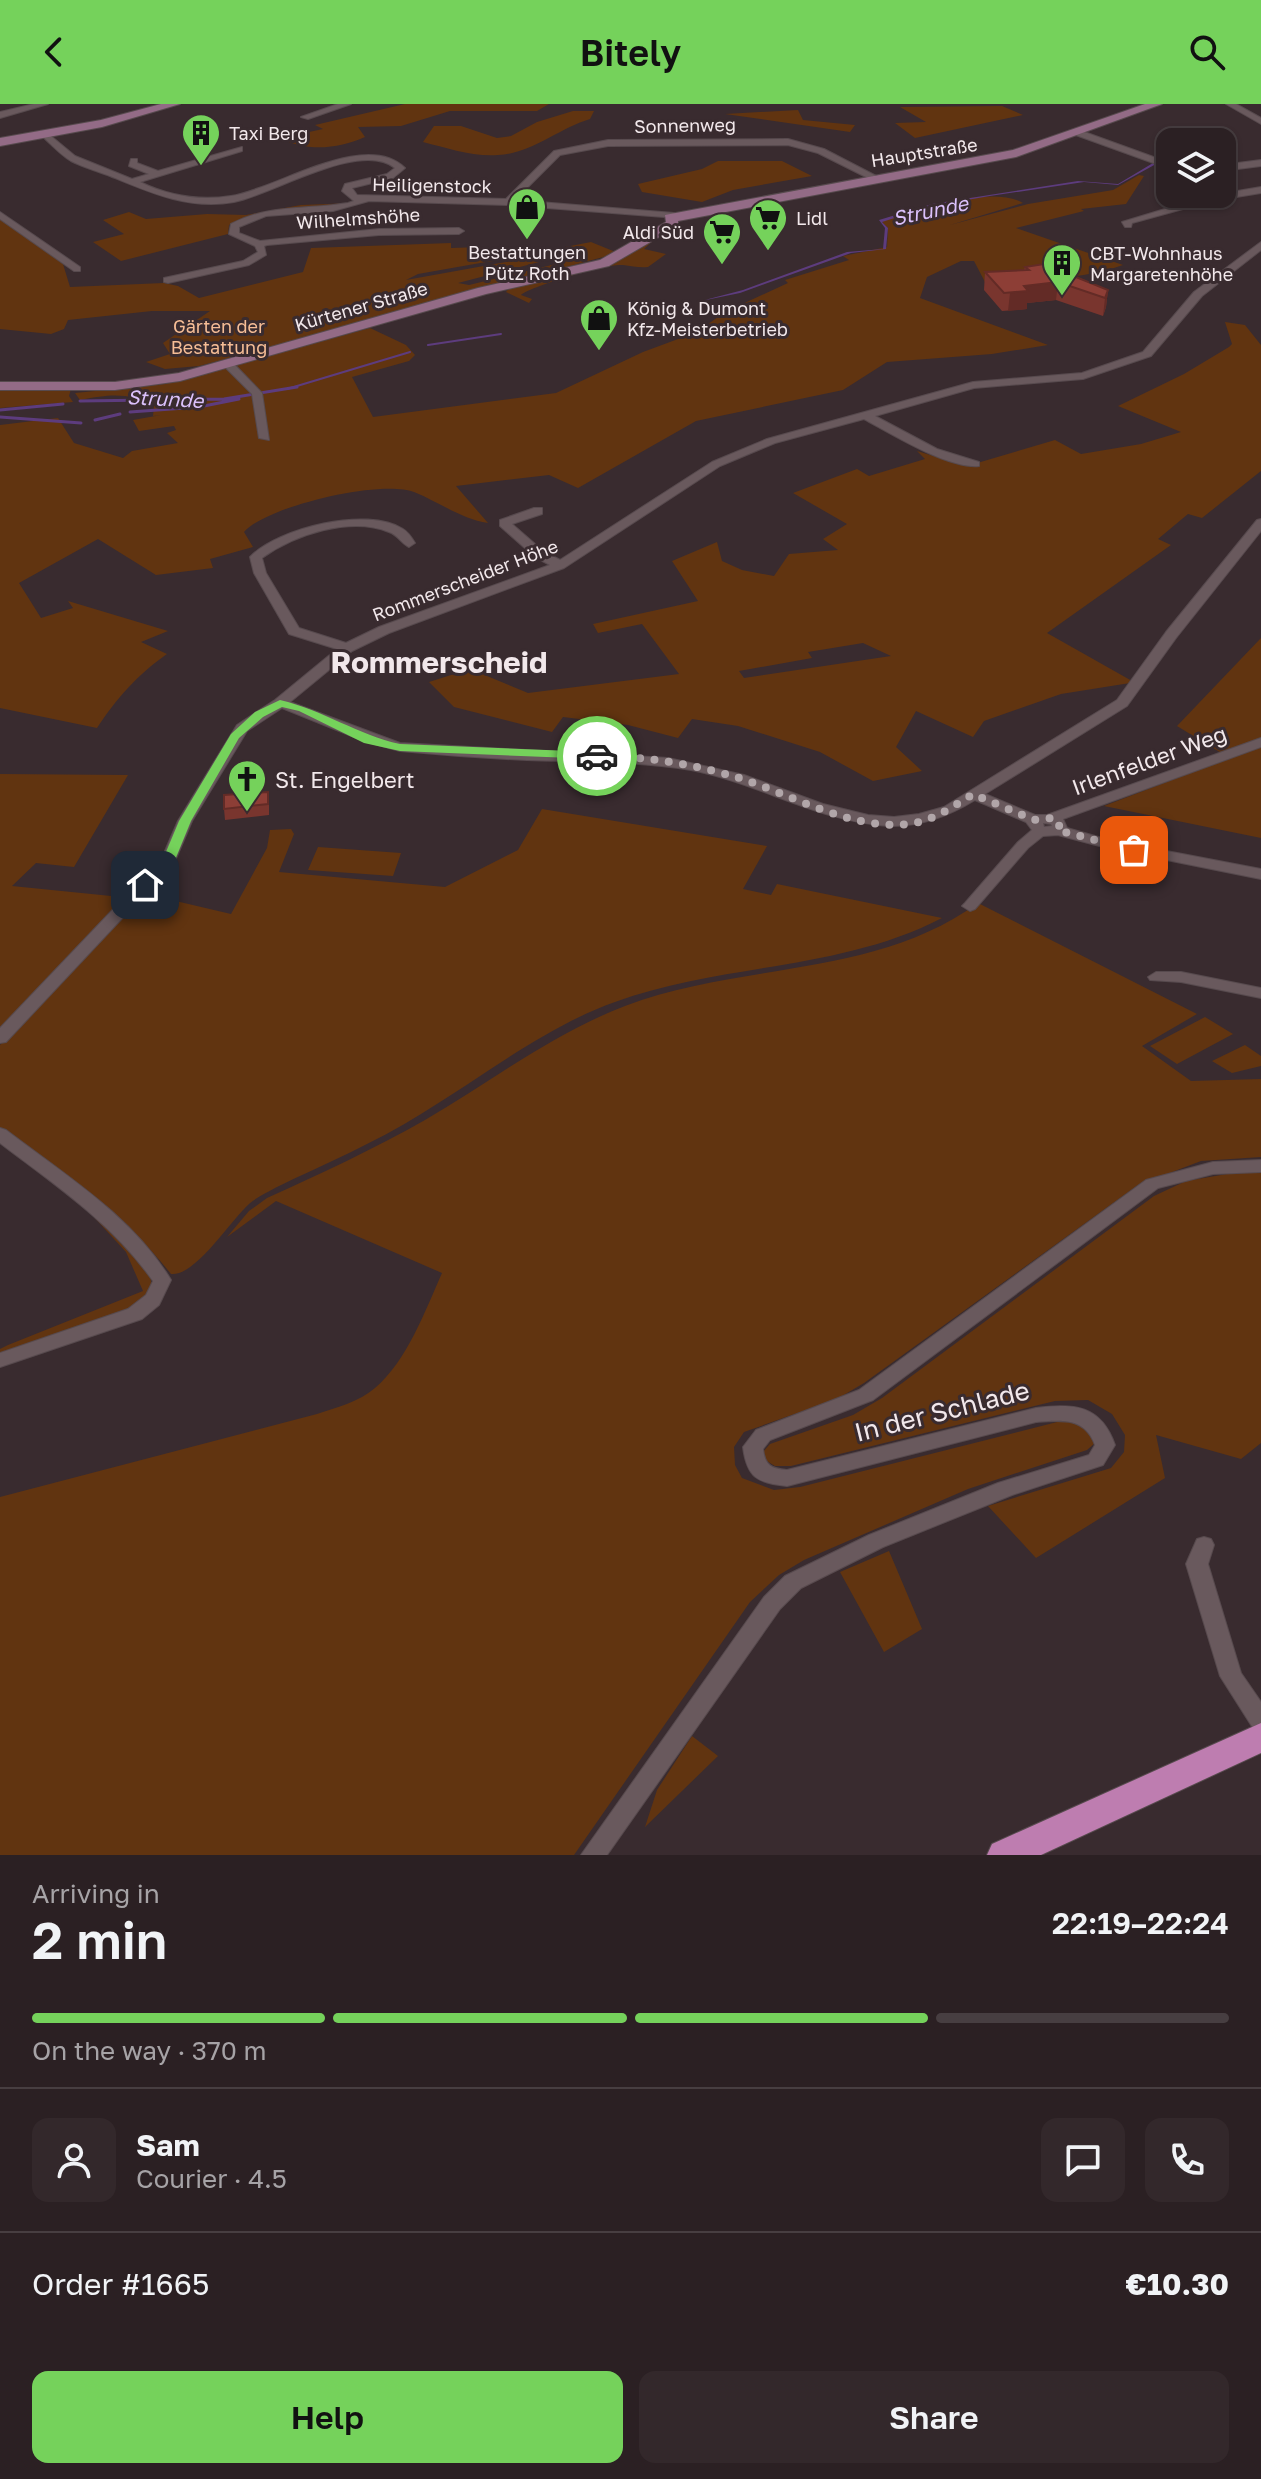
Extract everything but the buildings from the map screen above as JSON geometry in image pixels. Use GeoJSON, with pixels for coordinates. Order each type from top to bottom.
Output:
{"type":"FeatureCollection","features":[{"type":"Feature","properties":{"kind":"main road"},"geometry":{"type":"LineString","coordinates":[[0,142],[46,135],[174,104]]}},
{"type":"Feature","properties":{"kind":"main road"},"geometry":{"type":"LineString","coordinates":[[1106,104],[1129,112]]}},
{"type":"Feature","properties":{"kind":"main road","name":"Hauptstraße"},"geometry":{"type":"LineString","coordinates":[[674,219],[693,223],[698,220],[692,216],[1016,153],[1156,104]]}},
{"type":"Feature","properties":{"kind":"main road","name":"Kürtener Straße"},"geometry":{"type":"LineString","coordinates":[[0,386],[115,386],[180,377],[483,291],[604,263],[674,219]]}},
{"type":"Feature","properties":{"kind":"main road"},"geometry":{"type":"LineString","coordinates":[[1005,1855],[1261,1737]]}},
{"type":"Feature","properties":{"kind":"street"},"geometry":{"type":"LineString","coordinates":[[0,115],[44,104]]}},
{"type":"Feature","properties":{"kind":"street"},"geometry":{"type":"LineString","coordinates":[[305,117],[347,104]]}},
{"type":"Feature","properties":{"kind":"street"},"geometry":{"type":"LineString","coordinates":[[1230,104],[1260,120]]}},
{"type":"Feature","properties":{"kind":"street"},"geometry":{"type":"LineString","coordinates":[[1076,132],[1156,161]]}},
{"type":"Feature","properties":{"kind":"street"},"geometry":{"type":"LineString","coordinates":[[46,135],[72,158],[132,182],[244,150],[232,138]]}},
{"type":"Feature","properties":{"kind":"street","name":"Sonnenweg"},"geometry":{"type":"LineString","coordinates":[[508,202],[557,153],[598,144],[788,142],[821,151],[875,178]]}},
{"type":"Feature","properties":{"kind":"street","name":"Heiligenstock"},"geometry":{"type":"LineString","coordinates":[[132,182],[157,195],[207,201],[249,195],[294,177],[356,159],[384,158],[400,165],[400,170],[347,187],[353,197],[365,200],[508,202],[674,219]]}},
{"type":"Feature","properties":{"kind":"street"},"geometry":{"type":"LineString","coordinates":[[134,161],[132,164],[158,174]]}},
{"type":"Feature","properties":{"kind":"street"},"geometry":{"type":"LineString","coordinates":[[1236,166],[1261,163]]}},
{"type":"Feature","properties":{"kind":"street"},"geometry":{"type":"LineString","coordinates":[[1128,225],[1127,222],[1155,211],[1261,190]]}},
{"type":"Feature","properties":{"kind":"street","name":"Wilhelmshöhe"},"geometry":{"type":"LineString","coordinates":[[365,200],[346,207],[281,211],[247,218],[234,226],[234,234],[259,244],[379,232],[459,231]]}},
{"type":"Feature","properties":{"kind":"street"},"geometry":{"type":"LineString","coordinates":[[0,215],[77,269]]}},
{"type":"Feature","properties":{"kind":"street"},"geometry":{"type":"LineString","coordinates":[[168,280],[257,259],[263,253],[259,244]]}},
{"type":"Feature","properties":{"kind":"street","name":"Rommerscheider Höhe"},"geometry":{"type":"LineString","coordinates":[[0,1038],[120,916],[169,860],[185,821],[235,736],[347,648],[384,630],[560,565],[716,464],[771,441],[973,385],[1083,376],[1136,360],[1147,354],[1198,294],[1261,245]]}},
{"type":"Feature","properties":{"kind":"street"},"geometry":{"type":"LineString","coordinates":[[228,364],[259,399],[265,438]]}},
{"type":"Feature","properties":{"kind":"street"},"geometry":{"type":"LineString","coordinates":[[863,414],[933,451],[975,464]]}},
{"type":"Feature","properties":{"kind":"street"},"geometry":{"type":"LineString","coordinates":[[538,511],[504,523],[539,554],[560,565]]}},
{"type":"Feature","properties":{"kind":"street"},"geometry":{"type":"LineString","coordinates":[[280,703],[303,708],[368,740],[400,747],[657,760],[736,777],[859,820],[891,824],[919,822],[949,810],[1122,703],[1171,635],[1261,523]]}},
{"type":"Feature","properties":{"kind":"street"},"geometry":{"type":"LineString","coordinates":[[347,648],[294,631],[269,591],[256,557],[269,545],[292,534],[366,524],[396,530],[409,543]]}},
{"type":"Feature","properties":{"kind":"street","name":"Irlenfelder Weg"},"geometry":{"type":"LineString","coordinates":[[1037,826],[1055,824],[1261,742]]}},
{"type":"Feature","properties":{"kind":"street"},"geometry":{"type":"LineString","coordinates":[[970,906],[1037,826],[973,794]]}},
{"type":"Feature","properties":{"kind":"street"},"geometry":{"type":"LineString","coordinates":[[1055,824],[1120,847],[1261,874]]}},
{"type":"Feature","properties":{"kind":"street"},"geometry":{"type":"LineString","coordinates":[[1156,977],[1181,977],[1261,993]]}},
{"type":"Feature","properties":{"kind":"street"},"geometry":{"type":"LineString","coordinates":[[0,1134],[95,1205],[147,1256],[162,1280],[159,1293],[151,1304],[135,1314],[0,1360]]}},
{"type":"Feature","properties":{"kind":"street","name":"In der Schlade"},"geometry":{"type":"LineString","coordinates":[[593,1855],[772,1603],[793,1582],[876,1541],[1005,1489],[1096,1460],[1105,1445],[1102,1430],[1087,1417],[1065,1412],[1036,1415],[787,1478],[767,1476],[755,1464],[753,1447],[763,1435],[866,1395],[1152,1184],[1202,1170],[1261,1166]]}},
{"type":"Feature","properties":{"kind":"street"},"geometry":{"type":"LineString","coordinates":[[1204,1545],[1197,1564],[1231,1676],[1261,1721]]}},
{"type":"Feature","properties":{"kind":"green space"},"geometry":{"type":"Polygon","coordinates":[[[405,104],[549,104],[537,111],[450,111],[401,126],[358,127],[365,137],[333,146],[311,147],[281,138],[323,129],[315,125],[405,104]]]}},
{"type":"Feature","properties":{"kind":"green space"},"geometry":{"type":"Polygon","coordinates":[[[1002,106],[1023,115],[915,138],[895,123],[926,122],[900,107],[1002,106]]]}},
{"type":"Feature","properties":{"kind":"green space"},"geometry":{"type":"Polygon","coordinates":[[[798,110],[803,120],[855,125],[850,132],[725,114],[798,110]]]}},
{"type":"Feature","properties":{"kind":"green space"},"geometry":{"type":"Polygon","coordinates":[[[573,111],[594,111],[590,119],[510,154],[479,155],[423,142],[434,126],[461,126],[497,138],[511,136],[537,122],[573,111]]]}},
{"type":"Feature","properties":{"kind":"green space"},"geometry":{"type":"Polygon","coordinates":[[[718,161],[782,161],[812,176],[733,190],[702,202],[642,192],[638,184],[702,169],[718,161]]]}},
{"type":"Feature","properties":{"kind":"green space"},"geometry":{"type":"Polygon","coordinates":[[[1139,175],[1144,176],[1126,204],[1081,209],[1084,211],[1016,228],[1123,265],[1072,277],[985,282],[974,261],[961,261],[927,277],[920,298],[1048,345],[992,354],[887,362],[843,390],[696,421],[578,488],[549,475],[456,486],[488,523],[459,514],[414,492],[377,489],[299,504],[257,522],[244,532],[253,547],[210,559],[213,568],[156,575],[98,539],[19,583],[41,618],[73,608],[68,601],[168,631],[141,642],[167,654],[128,688],[97,728],[0,708],[0,425],[58,418],[74,443],[123,458],[132,451],[178,443],[167,433],[176,430],[174,426],[139,431],[133,420],[161,415],[153,416],[154,406],[158,405],[121,396],[80,400],[75,393],[165,384],[370,328],[406,345],[415,355],[409,361],[352,377],[373,417],[556,393],[643,352],[697,332],[725,312],[788,283],[785,280],[849,260],[843,256],[887,247],[888,228],[882,222],[887,218],[976,197],[1011,198],[1023,203],[950,225],[1028,204],[1113,190],[1139,175]]]}},
{"type":"Feature","properties":{"kind":"green space"},"geometry":{"type":"Polygon","coordinates":[[[354,203],[286,209],[249,216],[229,225],[228,234],[121,261],[93,242],[124,234],[103,220],[129,212],[146,219],[207,214],[246,215],[301,205],[354,203]]]}},
{"type":"Feature","properties":{"kind":"green space","name":"Gärten der Bestattung"},"geometry":{"type":"Polygon","coordinates":[[[0,217],[63,264],[70,287],[164,283],[178,286],[199,298],[303,272],[311,248],[451,243],[451,248],[482,247],[488,262],[418,274],[406,280],[573,250],[571,247],[508,258],[591,242],[618,253],[199,366],[165,369],[146,362],[170,354],[163,343],[210,311],[152,311],[68,320],[64,329],[51,334],[0,329],[0,217]],[[578,252],[458,283],[469,285],[581,258],[578,252]]]}},
{"type":"Feature","properties":{"kind":"green space"},"geometry":{"type":"Polygon","coordinates":[[[660,234],[644,249],[666,254],[648,267],[614,265],[569,276],[521,295],[532,299],[529,303],[506,292],[509,288],[616,262],[660,234]]]}},
{"type":"Feature","properties":{"kind":"green space"},"geometry":{"type":"Polygon","coordinates":[[[1225,322],[1245,325],[1261,345],[1261,471],[1202,518],[1188,514],[1158,539],[1171,545],[1047,633],[1132,681],[1061,694],[984,721],[973,737],[916,711],[896,747],[922,771],[873,781],[820,752],[738,726],[692,719],[678,738],[628,725],[563,717],[552,732],[454,707],[429,682],[470,669],[528,693],[679,674],[642,624],[598,633],[593,624],[698,601],[672,561],[717,542],[722,561],[742,570],[774,576],[789,554],[838,550],[823,539],[847,524],[793,493],[857,469],[869,476],[925,459],[917,451],[967,466],[1055,440],[1081,454],[1141,444],[1181,432],[1118,406],[1184,374],[1232,344],[1225,322]],[[863,643],[808,652],[812,658],[739,671],[744,678],[891,656],[863,643]]]}},
{"type":"Feature","properties":{"kind":"green space"},"geometry":{"type":"Polygon","coordinates":[[[0,389],[71,389],[69,396],[73,402],[0,408],[0,389]]]}},
{"type":"Feature","properties":{"kind":"green space"},"geometry":{"type":"Polygon","coordinates":[[[1261,638],[1261,739],[1223,754],[1177,726],[1261,638]]]}},
{"type":"Feature","properties":{"kind":"green space"},"geometry":{"type":"Polygon","coordinates":[[[1261,746],[1261,838],[1104,806],[1261,746]]]}},
{"type":"Feature","properties":{"kind":"green space"},"geometry":{"type":"Polygon","coordinates":[[[0,774],[128,775],[74,867],[36,863],[12,886],[131,898],[0,1038],[0,774]]]}},
{"type":"Feature","properties":{"kind":"green space"},"geometry":{"type":"Polygon","coordinates":[[[542,809],[767,846],[743,889],[771,895],[777,884],[942,918],[863,948],[656,989],[589,1012],[539,1038],[404,1125],[258,1197],[191,1267],[181,1273],[171,1274],[112,1213],[0,1128],[0,1045],[126,913],[136,904],[143,908],[152,901],[146,894],[231,914],[267,848],[270,830],[291,829],[294,834],[279,872],[445,887],[518,850],[542,809]]]}},
{"type":"Feature","properties":{"kind":"green space"},"geometry":{"type":"Polygon","coordinates":[[[318,847],[401,853],[393,876],[308,870],[318,847]]]}},
{"type":"Feature","properties":{"kind":"green space"},"geometry":{"type":"Polygon","coordinates":[[[978,903],[1197,1014],[1142,1046],[1191,1081],[1261,1079],[1261,1157],[1201,1161],[1138,1185],[864,1383],[837,1399],[744,1432],[734,1447],[735,1465],[742,1478],[774,1490],[800,1487],[1065,1420],[1089,1425],[1095,1443],[1087,1450],[968,1489],[804,1560],[779,1575],[750,1602],[574,1855],[0,1855],[0,1497],[317,1414],[362,1397],[397,1364],[422,1319],[442,1273],[276,1201],[227,1237],[249,1211],[267,1198],[406,1131],[547,1044],[598,1017],[669,992],[851,957],[896,945],[938,927],[978,903]]]}},
{"type":"Feature","properties":{"kind":"green space"},"geometry":{"type":"Polygon","coordinates":[[[1205,1017],[1233,1034],[1177,1064],[1150,1046],[1205,1017]]]}},
{"type":"Feature","properties":{"kind":"green space"},"geometry":{"type":"Polygon","coordinates":[[[1245,1045],[1261,1056],[1261,1066],[1232,1073],[1212,1061],[1245,1045]]]}},
{"type":"Feature","properties":{"kind":"green space"},"geometry":{"type":"Polygon","coordinates":[[[1239,1172],[1261,1172],[1261,1443],[1241,1459],[1156,1435],[1165,1478],[1036,1558],[988,1506],[1111,1468],[1124,1452],[1125,1435],[1112,1414],[1088,1400],[1055,1401],[791,1466],[775,1466],[765,1460],[763,1452],[770,1444],[853,1415],[882,1398],[1154,1196],[1186,1181],[1239,1172]]]}},
{"type":"Feature","properties":{"kind":"green space"},"geometry":{"type":"Polygon","coordinates":[[[91,1214],[124,1236],[143,1258],[149,1271],[150,1295],[124,1312],[0,1356],[0,1349],[8,1345],[143,1291],[126,1252],[91,1214]]]}},
{"type":"Feature","properties":{"kind":"green space"},"geometry":{"type":"Polygon","coordinates":[[[889,1551],[922,1629],[884,1652],[840,1572],[889,1551]]]}},
{"type":"Feature","properties":{"kind":"green space"},"geometry":{"type":"Polygon","coordinates":[[[692,1736],[718,1756],[645,1827],[657,1790],[692,1736]]]}},
{"type":"Feature","properties":{"kind":"shaded area"},"geometry":{"type":"Polygon","coordinates":[[[1156,164],[1118,185],[1084,182],[932,206],[882,222],[888,228],[886,249],[851,253],[740,293],[701,301],[743,290],[847,252],[883,249],[885,228],[879,220],[932,204],[1078,181],[1118,184],[1156,164]]]}},
{"type":"Feature","properties":{"kind":"waterway","name":"Strunde"},"geometry":{"type":"LineString","coordinates":[[428,345],[501,334]]}},
{"type":"Feature","properties":{"kind":"waterway","name":"Strunde"},"geometry":{"type":"LineString","coordinates":[[290,388],[410,352]]}},
{"type":"Feature","properties":{"kind":"waterway","name":"Strunde"},"geometry":{"type":"LineString","coordinates":[[290,388],[297,387]]}},
{"type":"Feature","properties":{"kind":"waterway","name":"Strunde"},"geometry":{"type":"LineString","coordinates":[[80,401],[224,399],[290,388]]}},
{"type":"Feature","properties":{"kind":"waterway","name":"Strunde"},"geometry":{"type":"LineString","coordinates":[[130,412],[199,407],[239,399]]}},
{"type":"Feature","properties":{"kind":"waterway","name":"Strunde"},"geometry":{"type":"LineString","coordinates":[[0,410],[63,404]]}},
{"type":"Feature","properties":{"kind":"waterway","name":"Strunde"},"geometry":{"type":"LineString","coordinates":[[95,420],[120,414]]}},
{"type":"Feature","properties":{"kind":"waterway","name":"Strunde"},"geometry":{"type":"LineString","coordinates":[[0,417],[81,423]]}},
{"type":"Feature","properties":{"kind":"way so far"},"geometry":{"type":"LineString","coordinates":[[597,756],[657,760],[703,769],[736,777],[859,820],[891,824],[919,822],[949,810],[973,794],[1034,820],[1052,818],[1060,824],[1057,830],[1134,850]]}},
{"type":"Feature","properties":{"kind":"place","name":"Taxi Berg"},"geometry":{"type":"Point","coordinates":[201,167]}},
{"type":"Feature","properties":{"kind":"place","name":"Bestattungen Pütz Roth"},"geometry":{"type":"Point","coordinates":[527,241]}},
{"type":"Feature","properties":{"kind":"place","name":"Lidl"},"geometry":{"type":"Point","coordinates":[768,252]}},
{"type":"Feature","properties":{"kind":"place","name":"Aldi Süd"},"geometry":{"type":"Point","coordinates":[722,266]}},
{"type":"Feature","properties":{"kind":"place","name":"CBT-Wohnhaus Margaretenhöhe"},"geometry":{"type":"Point","coordinates":[1062,297]}},
{"type":"Feature","properties":{"kind":"place","name":"König & Dumont Kfz-Meisterbetrieb"},"geometry":{"type":"Point","coordinates":[599,352]}},
{"type":"Feature","properties":{"kind":"place","name":"St. Engelbert"},"geometry":{"type":"Point","coordinates":[247,813]}},
{"type":"Feature","properties":{"kind":"district","name":"Rommerscheid"},"geometry":{"type":"Point","coordinates":[439,662]}},
{"type":"Feature","properties":{"kind":"route"},"geometry":{"type":"LineString","coordinates":[[145,885],[169,860],[185,821],[235,736],[259,715],[280,703],[303,708],[368,740],[400,747],[493,754],[597,756]]}}]}
